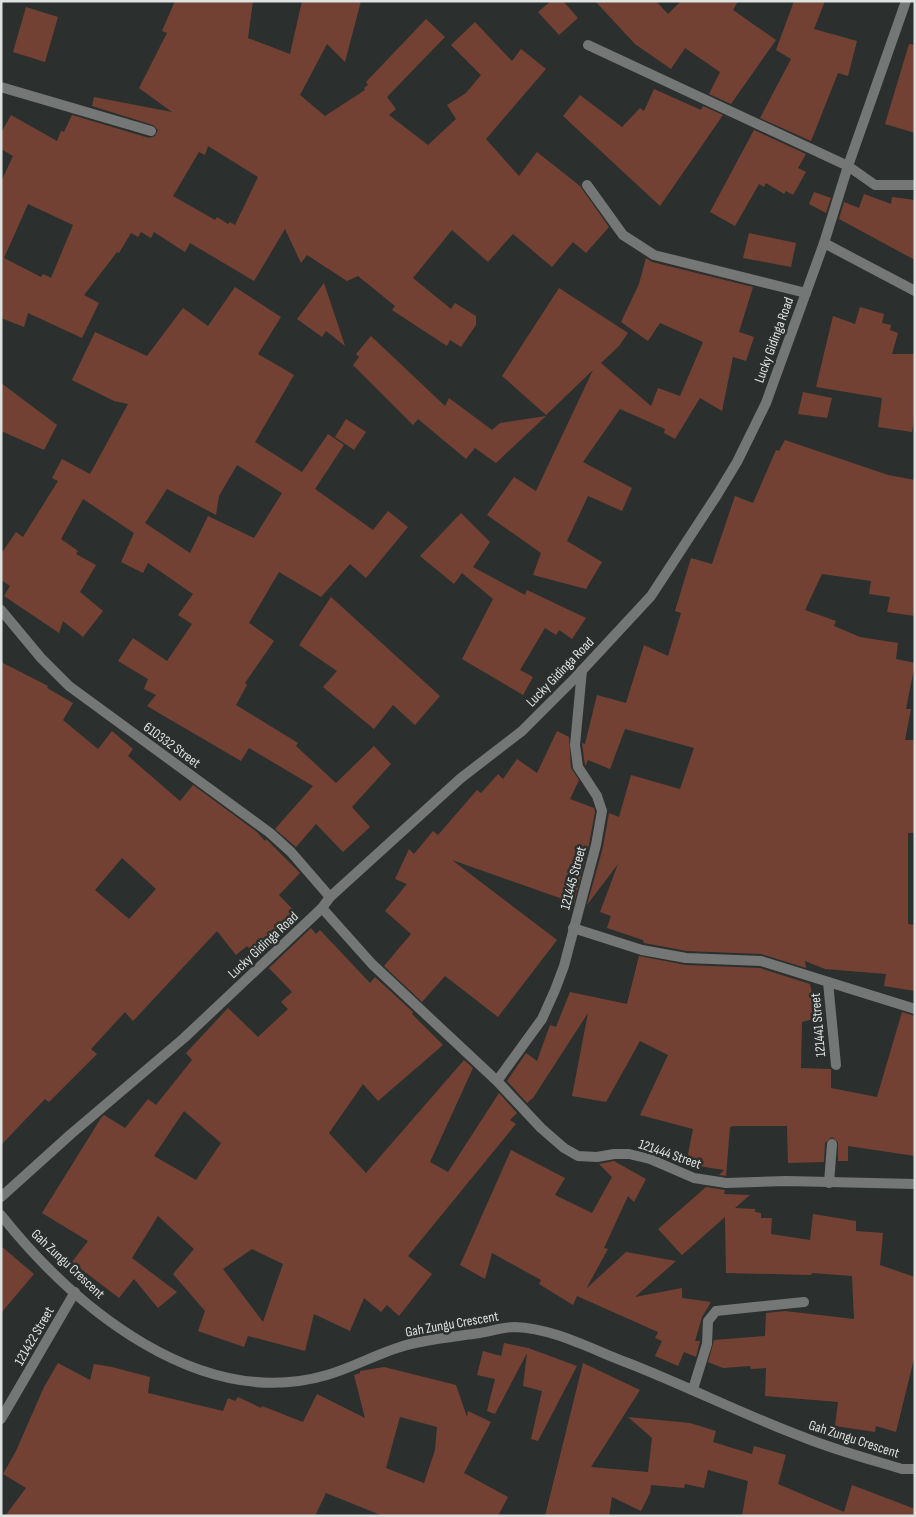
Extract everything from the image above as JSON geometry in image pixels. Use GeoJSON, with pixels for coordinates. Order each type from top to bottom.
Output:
{"type":"FeatureCollection","features":[{"type":"Feature","properties":{"kind":"street","name":"Lucky Gidinga Road"},"geometry":{"type":"LineString","coordinates":[[1,1197],[71,1134],[184,1038],[322,908],[330,897],[461,778],[522,731],[651,596],[732,470],[766,402],[824,244],[848,166],[906,1]]}},
{"type":"Feature","properties":{"kind":"street"},"geometry":{"type":"LineString","coordinates":[[588,45],[848,166],[874,185],[915,185]]}},
{"type":"Feature","properties":{"kind":"street"},"geometry":{"type":"LineString","coordinates":[[1,87],[151,132]]}},
{"type":"Feature","properties":{"kind":"street"},"geometry":{"type":"LineString","coordinates":[[586,185],[623,235],[654,255],[806,293]]}},
{"type":"Feature","properties":{"kind":"street"},"geometry":{"type":"LineString","coordinates":[[824,244],[915,291]]}},
{"type":"Feature","properties":{"kind":"street","name":"610332 Street"},"geometry":{"type":"LineString","coordinates":[[1,610],[41,658],[69,686],[270,832],[291,852],[330,897]]}},
{"type":"Feature","properties":{"kind":"street","name":"121445 Street"},"geometry":{"type":"LineString","coordinates":[[582,670],[575,746],[578,767],[597,796],[602,811],[596,845],[573,928],[642,950],[686,958],[761,961],[915,1009]]}},
{"type":"Feature","properties":{"kind":"street","name":"121444 Street"},"geometry":{"type":"LineString","coordinates":[[322,908],[372,964],[498,1081],[541,1128],[564,1148],[578,1156],[597,1157],[629,1154],[650,1159],[694,1178],[726,1183],[915,1184]]}},
{"type":"Feature","properties":{"kind":"street"},"geometry":{"type":"LineString","coordinates":[[498,1081],[542,1019],[564,966],[573,928]]}},
{"type":"Feature","properties":{"kind":"street","name":"121441 Street"},"geometry":{"type":"LineString","coordinates":[[828,982],[836,1065]]}},
{"type":"Feature","properties":{"kind":"street"},"geometry":{"type":"LineString","coordinates":[[829,1183],[832,1144]]}},
{"type":"Feature","properties":{"kind":"street","name":"Gah Zungu Crescent"},"geometry":{"type":"LineString","coordinates":[[1,1215],[39,1259],[75,1292],[128,1335],[156,1352],[223,1376],[258,1382],[293,1381],[326,1375],[399,1348],[514,1327],[552,1334],[693,1389],[803,1438],[902,1470],[915,1469]]}},
{"type":"Feature","properties":{"kind":"street","name":"121422 Street"},"geometry":{"type":"LineString","coordinates":[[1,1420],[75,1292]]}},
{"type":"Feature","properties":{"kind":"street"},"geometry":{"type":"LineString","coordinates":[[693,1389],[707,1344],[708,1321],[716,1311],[804,1302]]}},
{"type":"Feature","properties":{"kind":"building"},"geometry":{"type":"Polygon","coordinates":[[[175,1],[253,1],[248,38],[290,54],[302,1],[361,1],[345,62],[327,44],[300,95],[325,116],[365,90],[364,88],[368,85],[366,82],[426,19],[445,37],[387,97],[396,109],[389,115],[428,145],[456,119],[447,105],[466,93],[481,75],[451,45],[475,22],[512,61],[521,49],[546,69],[486,139],[519,176],[537,152],[580,186],[609,227],[586,253],[573,242],[552,267],[513,234],[488,262],[452,230],[413,278],[451,309],[455,303],[476,316],[476,325],[461,347],[450,340],[447,346],[392,310],[395,306],[358,276],[347,281],[307,255],[301,263],[285,229],[254,281],[190,243],[185,252],[154,232],[151,238],[141,232],[138,237],[131,233],[119,253],[117,252],[84,295],[99,303],[82,338],[28,313],[24,327],[1,318],[1,182],[13,156],[1,149],[1,133],[11,115],[57,141],[61,131],[64,132],[72,115],[149,138],[155,136],[158,130],[153,125],[92,106],[94,97],[172,112],[139,88],[167,33],[162,31],[175,1]],[[208,146],[205,155],[199,152],[173,196],[215,220],[217,217],[228,224],[230,222],[235,225],[258,177],[208,146]],[[28,204],[4,258],[41,277],[43,274],[51,278],[73,225],[28,204]]]}},
{"type":"Feature","properties":{"kind":"building"},"geometry":{"type":"Polygon","coordinates":[[[551,1],[563,1],[578,18],[559,35],[538,12],[551,1]]]}},
{"type":"Feature","properties":{"kind":"building"},"geometry":{"type":"Polygon","coordinates":[[[595,1],[656,1],[668,14],[681,1],[738,1],[733,10],[776,40],[731,104],[709,94],[720,72],[685,48],[671,69],[635,44],[595,1]]]}},
{"type":"Feature","properties":{"kind":"building"},"geometry":{"type":"Polygon","coordinates":[[[794,1],[825,1],[814,29],[857,41],[848,76],[838,73],[811,141],[760,118],[791,59],[776,50],[794,1]]]}},
{"type":"Feature","properties":{"kind":"building"},"geometry":{"type":"Polygon","coordinates":[[[26,7],[58,17],[45,62],[13,52],[26,7]]]}},
{"type":"Feature","properties":{"kind":"building"},"geometry":{"type":"Polygon","coordinates":[[[909,44],[915,45],[915,133],[885,124],[909,44]]]}},
{"type":"Feature","properties":{"kind":"building"},"geometry":{"type":"Polygon","coordinates":[[[654,89],[701,110],[703,106],[723,115],[660,206],[563,116],[580,95],[622,127],[640,108],[644,111],[654,89]]]}},
{"type":"Feature","properties":{"kind":"building"},"geometry":{"type":"Polygon","coordinates":[[[754,130],[806,154],[798,168],[806,172],[793,195],[786,191],[784,194],[766,183],[764,187],[759,184],[735,226],[710,212],[754,130]]]}},
{"type":"Feature","properties":{"kind":"building"},"geometry":{"type":"Polygon","coordinates":[[[814,192],[831,198],[826,213],[809,204],[814,192]]]}},
{"type":"Feature","properties":{"kind":"building"},"geometry":{"type":"Polygon","coordinates":[[[864,194],[891,204],[892,197],[915,200],[915,260],[839,219],[844,202],[859,208],[864,194]]]}},
{"type":"Feature","properties":{"kind":"building"},"geometry":{"type":"Polygon","coordinates":[[[749,233],[796,243],[791,267],[743,258],[749,233]]]}},
{"type":"Feature","properties":{"kind":"building"},"geometry":{"type":"Polygon","coordinates":[[[646,258],[652,262],[753,287],[739,332],[754,337],[746,361],[733,357],[722,411],[700,398],[675,439],[664,433],[665,429],[620,409],[583,462],[632,488],[622,511],[588,496],[567,541],[602,562],[586,589],[533,575],[541,553],[487,515],[514,477],[536,491],[593,370],[546,415],[502,376],[559,288],[628,333],[619,346],[601,363],[651,406],[658,388],[680,396],[703,342],[660,323],[648,341],[621,322],[639,284],[646,258]]]}},
{"type":"Feature","properties":{"kind":"building"},"geometry":{"type":"Polygon","coordinates":[[[324,283],[345,346],[326,331],[322,337],[297,319],[324,283]]]}},
{"type":"Feature","properties":{"kind":"building"},"geometry":{"type":"Polygon","coordinates":[[[235,287],[281,317],[258,354],[294,375],[255,442],[302,472],[328,434],[344,445],[315,489],[373,530],[388,511],[408,527],[366,578],[350,564],[321,597],[279,572],[249,623],[274,641],[245,683],[247,685],[236,705],[298,743],[296,746],[336,783],[374,746],[391,764],[352,807],[370,827],[343,852],[316,824],[296,847],[275,829],[313,786],[249,748],[241,761],[147,706],[156,695],[144,689],[148,679],[118,661],[133,638],[167,661],[192,624],[178,615],[193,594],[148,563],[143,573],[121,562],[134,533],[83,499],[61,539],[78,551],[76,554],[96,565],[80,592],[103,611],[83,637],[63,621],[59,633],[4,596],[10,586],[1,580],[1,554],[16,532],[23,537],[58,481],[52,478],[62,459],[90,474],[128,404],[114,401],[72,380],[95,332],[147,356],[183,308],[208,326],[235,287]],[[237,465],[219,496],[216,515],[167,489],[145,523],[190,553],[208,516],[254,538],[282,493],[237,465]]]}},
{"type":"Feature","properties":{"kind":"building"},"geometry":{"type":"Polygon","coordinates":[[[860,307],[884,314],[882,323],[891,325],[890,330],[898,333],[892,354],[915,354],[915,411],[912,432],[878,427],[882,398],[816,387],[833,316],[855,324],[860,307]]]}},
{"type":"Feature","properties":{"kind":"building"},"geometry":{"type":"Polygon","coordinates":[[[371,336],[445,406],[449,398],[492,430],[500,423],[546,416],[496,463],[475,448],[466,459],[418,419],[413,425],[353,365],[359,357],[356,354],[371,336]]]}},
{"type":"Feature","properties":{"kind":"building"},"geometry":{"type":"Polygon","coordinates":[[[1,383],[57,425],[44,450],[1,431],[1,383]]]}},
{"type":"Feature","properties":{"kind":"building"},"geometry":{"type":"Polygon","coordinates":[[[803,392],[832,398],[827,418],[798,414],[803,392]]]}},
{"type":"Feature","properties":{"kind":"building"},"geometry":{"type":"Polygon","coordinates":[[[346,419],[366,432],[354,450],[335,437],[346,419]]]}},
{"type":"Feature","properties":{"kind":"building"},"geometry":{"type":"Polygon","coordinates":[[[785,440],[888,475],[915,480],[915,616],[887,612],[890,597],[869,594],[871,581],[822,574],[805,610],[836,621],[834,626],[860,637],[898,643],[896,659],[915,663],[906,709],[911,709],[905,740],[915,740],[915,833],[908,833],[908,924],[915,925],[915,991],[884,986],[886,974],[825,969],[805,961],[806,968],[761,954],[687,951],[644,943],[643,940],[607,928],[611,916],[600,912],[618,864],[587,905],[603,847],[609,813],[619,817],[631,775],[680,789],[694,748],[625,729],[610,769],[588,760],[585,766],[582,743],[585,744],[597,695],[626,703],[644,645],[668,656],[681,613],[675,611],[691,558],[712,564],[735,496],[753,503],[776,450],[779,451],[785,440]]]}},
{"type":"Feature","properties":{"kind":"building"},"geometry":{"type":"Polygon","coordinates":[[[461,513],[490,542],[473,567],[525,595],[527,590],[586,618],[572,639],[559,630],[556,635],[545,628],[520,670],[533,677],[523,695],[462,659],[493,599],[462,573],[454,584],[420,556],[461,513]]]}},
{"type":"Feature","properties":{"kind":"building"},"geometry":{"type":"Polygon","coordinates":[[[331,597],[440,696],[415,725],[393,705],[374,729],[323,687],[337,671],[299,645],[331,597]]]}},
{"type":"Feature","properties":{"kind":"building"},"geometry":{"type":"Polygon","coordinates":[[[1,662],[48,686],[47,688],[73,703],[63,720],[98,749],[112,731],[133,749],[128,756],[180,801],[193,785],[257,832],[265,841],[266,839],[300,873],[279,895],[301,918],[259,958],[247,946],[236,955],[217,931],[133,1021],[125,1012],[91,1049],[97,1054],[49,1102],[45,1099],[1,1145],[1,662]],[[122,858],[95,890],[129,919],[156,889],[122,858]]]}},
{"type":"Feature","properties":{"kind":"building"},"geometry":{"type":"Polygon","coordinates":[[[557,731],[569,737],[571,768],[579,780],[570,799],[594,808],[595,812],[574,903],[452,860],[557,940],[498,1017],[445,976],[422,1002],[384,966],[411,934],[385,911],[407,884],[395,879],[409,849],[414,854],[433,831],[438,835],[477,790],[481,793],[498,774],[503,779],[517,759],[537,773],[557,731]]]}},
{"type":"Feature","properties":{"kind":"building"},"geometry":{"type":"Polygon","coordinates":[[[311,928],[316,934],[320,930],[370,983],[375,977],[413,1012],[412,1014],[443,1045],[378,1101],[363,1084],[329,1133],[366,1173],[464,1060],[473,1068],[430,1162],[448,1172],[499,1093],[517,1113],[510,1120],[516,1124],[408,1256],[432,1274],[399,1316],[387,1305],[381,1312],[364,1298],[350,1331],[314,1314],[305,1351],[248,1336],[244,1347],[198,1331],[205,1311],[173,1274],[194,1249],[158,1216],[132,1258],[177,1292],[158,1308],[134,1279],[119,1298],[72,1262],[88,1241],[42,1213],[101,1118],[104,1115],[125,1128],[148,1099],[156,1105],[192,1060],[186,1053],[228,1008],[258,1037],[288,1009],[281,1002],[292,992],[269,968],[311,928]],[[184,1111],[154,1156],[196,1180],[221,1143],[184,1111]],[[252,1249],[223,1269],[263,1322],[283,1264],[252,1249]]]}},
{"type":"Feature","properties":{"kind":"building"},"geometry":{"type":"Polygon","coordinates":[[[639,956],[686,965],[760,968],[810,984],[817,1018],[802,1022],[801,1068],[831,1069],[831,1088],[877,1097],[902,1012],[915,1016],[915,1156],[848,1146],[848,1161],[838,1161],[838,1142],[832,1137],[825,1143],[824,1162],[788,1163],[787,1126],[734,1126],[730,1127],[726,1176],[719,1175],[724,1170],[686,1164],[693,1129],[640,1115],[668,1055],[640,1041],[606,1102],[572,1096],[588,1013],[533,1098],[527,1103],[507,1081],[526,1053],[537,1061],[550,1025],[556,1027],[570,992],[627,1004],[639,956]]]}},
{"type":"Feature","properties":{"kind":"building"},"geometry":{"type":"Polygon","coordinates":[[[511,1150],[565,1178],[555,1195],[592,1213],[612,1177],[599,1164],[614,1161],[646,1179],[634,1202],[628,1196],[604,1248],[608,1249],[586,1289],[626,1252],[676,1261],[635,1297],[682,1288],[682,1298],[711,1302],[702,1317],[695,1341],[700,1341],[696,1357],[684,1352],[678,1366],[655,1356],[662,1341],[655,1338],[658,1332],[577,1296],[573,1305],[539,1284],[541,1280],[492,1253],[485,1279],[460,1265],[511,1150]]]}},
{"type":"Feature","properties":{"kind":"building"},"geometry":{"type":"Polygon","coordinates":[[[706,1187],[725,1190],[724,1194],[750,1195],[735,1208],[755,1209],[755,1212],[761,1213],[761,1218],[772,1218],[771,1234],[810,1240],[813,1214],[856,1221],[856,1231],[883,1233],[880,1265],[915,1277],[915,1355],[896,1432],[876,1426],[875,1432],[835,1426],[838,1402],[765,1396],[766,1368],[751,1369],[750,1366],[723,1368],[708,1362],[714,1340],[765,1336],[766,1313],[785,1311],[854,1319],[852,1276],[812,1273],[811,1275],[726,1273],[725,1217],[682,1255],[658,1229],[706,1187]]]}},
{"type":"Feature","properties":{"kind":"building"},"geometry":{"type":"Polygon","coordinates":[[[1,1246],[34,1274],[1,1313],[1,1246]]]}},
{"type":"Feature","properties":{"kind":"building"},"geometry":{"type":"Polygon","coordinates":[[[504,1343],[528,1348],[577,1366],[538,1441],[531,1439],[542,1391],[523,1386],[527,1353],[495,1414],[487,1411],[495,1379],[477,1375],[483,1351],[501,1356],[504,1343]]]}},
{"type":"Feature","properties":{"kind":"building"},"geometry":{"type":"Polygon","coordinates":[[[58,1363],[90,1380],[94,1364],[150,1377],[148,1393],[223,1411],[228,1398],[235,1401],[238,1397],[261,1408],[262,1406],[303,1422],[317,1394],[365,1418],[354,1375],[360,1373],[360,1371],[384,1367],[456,1385],[467,1417],[468,1411],[491,1422],[464,1473],[508,1497],[498,1516],[383,1516],[326,1493],[315,1516],[5,1516],[26,1488],[3,1474],[16,1451],[44,1387],[58,1363]],[[400,1417],[386,1468],[424,1483],[435,1450],[437,1427],[400,1417]]]}},
{"type":"Feature","properties":{"kind":"building"},"geometry":{"type":"Polygon","coordinates":[[[583,1363],[640,1390],[591,1467],[648,1472],[652,1438],[628,1417],[690,1423],[716,1431],[713,1442],[752,1454],[754,1446],[786,1455],[778,1484],[844,1512],[852,1485],[915,1509],[915,1516],[742,1516],[748,1481],[708,1470],[704,1488],[685,1484],[684,1488],[651,1485],[650,1493],[641,1511],[612,1497],[609,1516],[545,1516],[583,1363]]]}}]}
